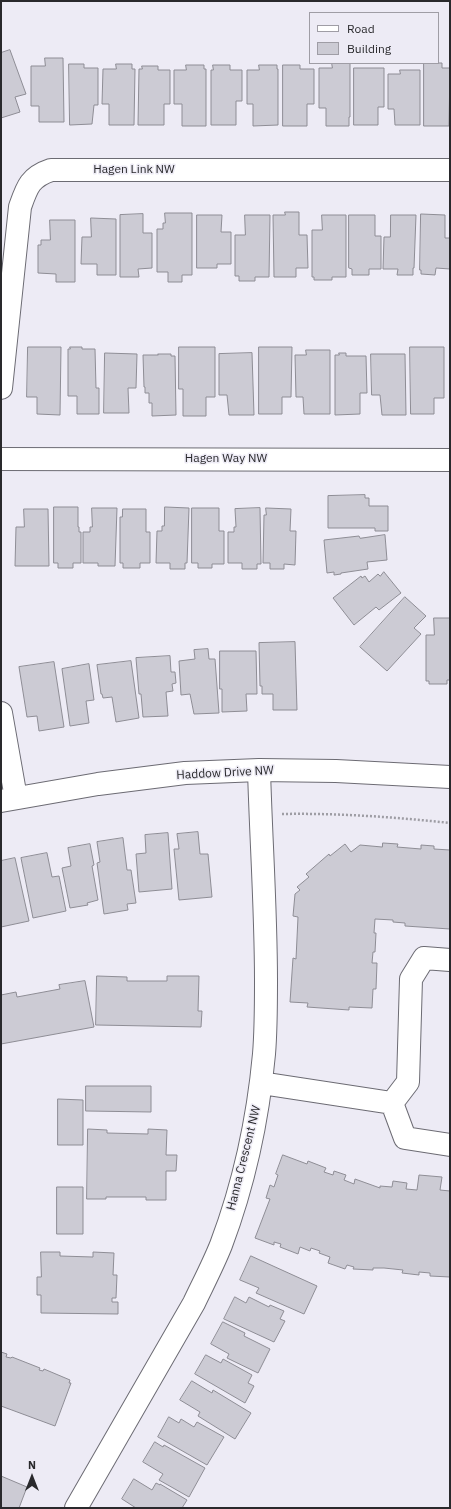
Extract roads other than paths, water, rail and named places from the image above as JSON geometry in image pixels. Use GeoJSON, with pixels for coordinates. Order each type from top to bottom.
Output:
{"type":"FeatureCollection","features":[{"type":"Feature","properties":{"kind":"street","name":"Hagen Link NW"},"geometry":{"type":"LineString","coordinates":[[1,388],[20,207],[25,192],[33,179],[40,174],[51,170],[450,170]]}},
{"type":"Feature","properties":{"kind":"street","name":"Hagen Way NW"},"geometry":{"type":"LineString","coordinates":[[1,459],[450,460]]}},
{"type":"Feature","properties":{"kind":"street"},"geometry":{"type":"LineString","coordinates":[[1,713],[8,799]]}},
{"type":"Feature","properties":{"kind":"street","name":"Haddow Drive NW"},"geometry":{"type":"LineString","coordinates":[[8,799],[98,784],[185,773],[258,770],[336,771],[450,777]]}},
{"type":"Feature","properties":{"kind":"street","name":"Hanna Crescent NW"},"geometry":{"type":"LineString","coordinates":[[76,1508],[194,1303],[221,1245],[235,1203],[247,1159],[255,1122],[264,1052],[266,949],[258,770]]}},
{"type":"Feature","properties":{"kind":"street"},"geometry":{"type":"LineString","coordinates":[[392,1103],[408,1082],[411,980],[424,958],[450,960]]}},
{"type":"Feature","properties":{"kind":"street"},"geometry":{"type":"LineString","coordinates":[[261,1083],[392,1103]]}},
{"type":"Feature","properties":{"kind":"street"},"geometry":{"type":"LineString","coordinates":[[392,1103],[405,1138],[450,1145]]}}]}
